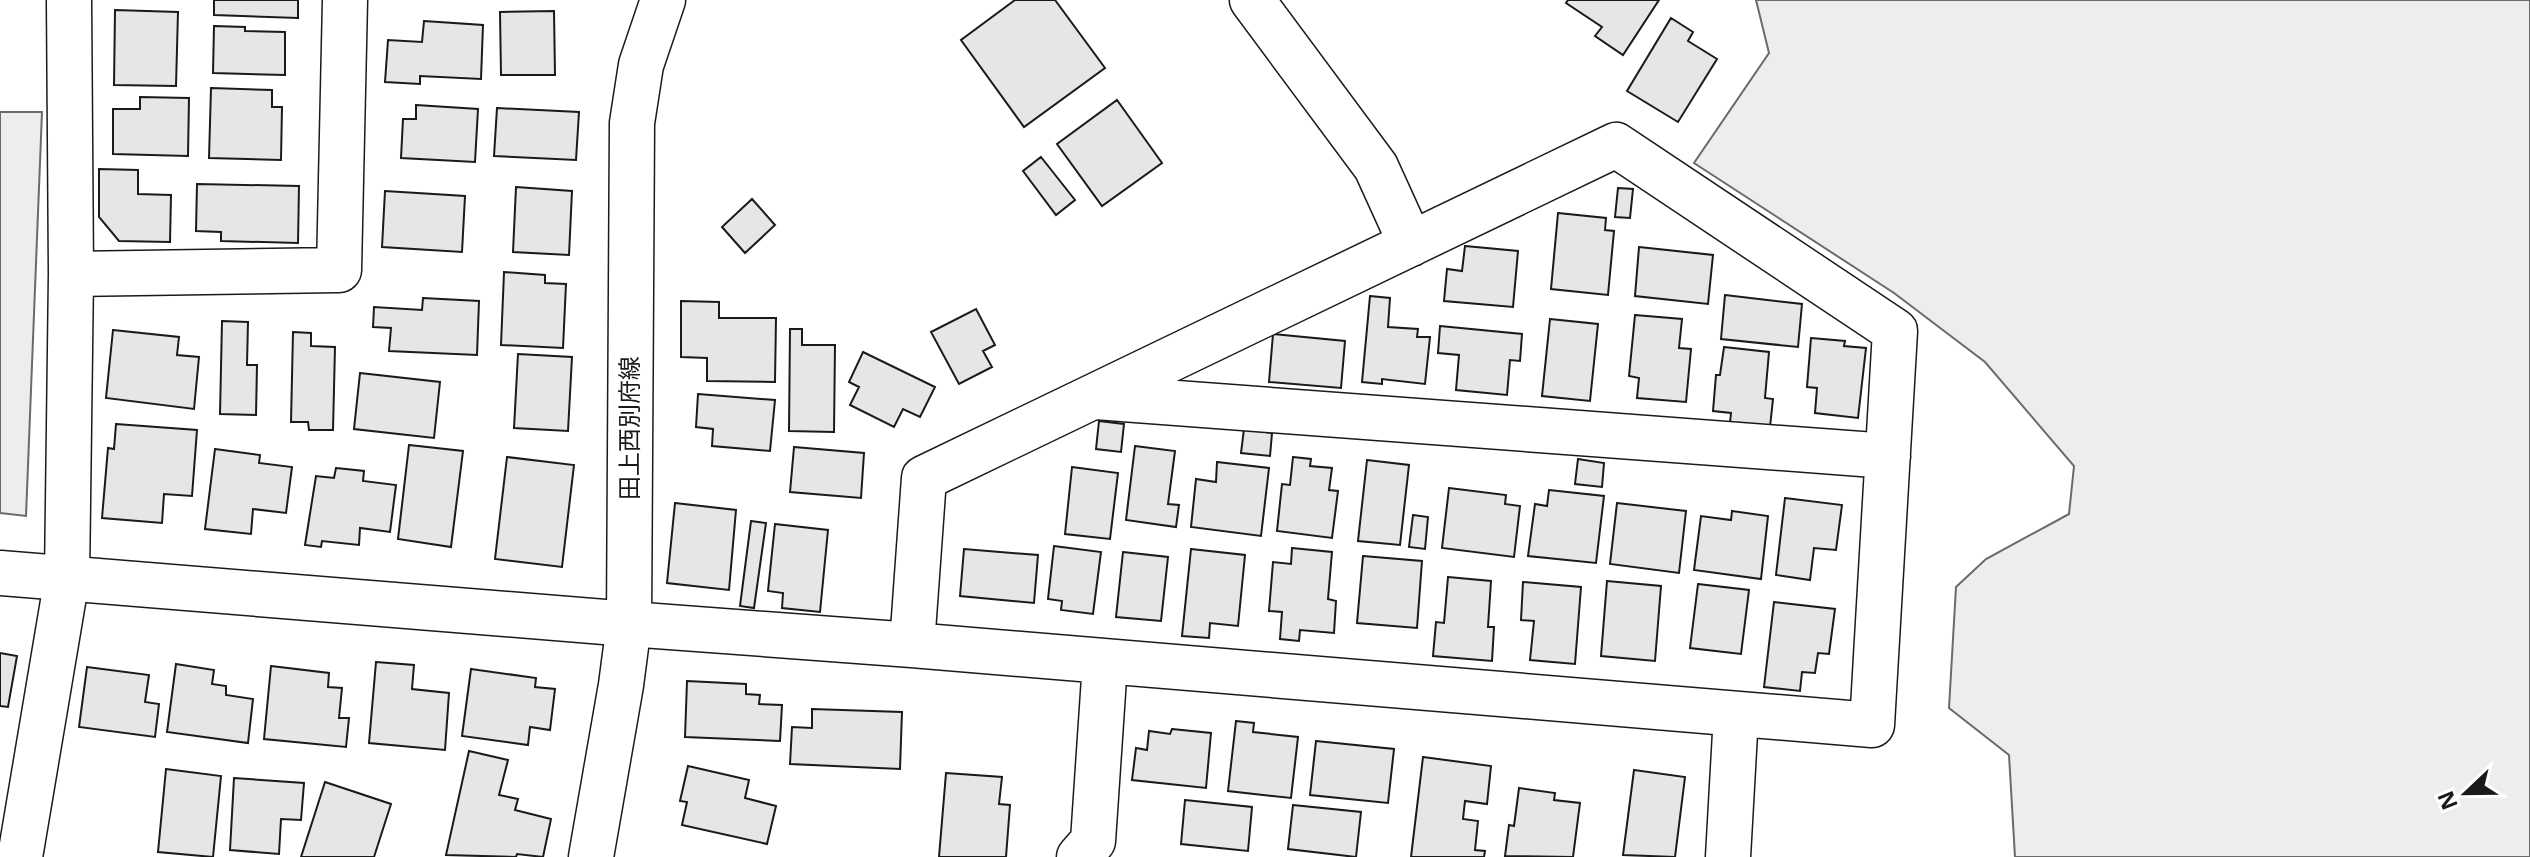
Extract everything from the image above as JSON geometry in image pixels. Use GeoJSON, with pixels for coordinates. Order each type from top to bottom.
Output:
{"type":"FeatureCollection","features":[{"type":"Feature","properties":{"kind":"street"},"geometry":{"type":"LineString","coordinates":[[20,857],[67,578],[71,274],[69,0]]}},
{"type":"Feature","properties":{"kind":"street"},"geometry":{"type":"LineString","coordinates":[[71,274],[339,270],[345,0]]}},
{"type":"Feature","properties":{"kind":"street","name":"田上西別府線"},"geometry":{"type":"LineString","coordinates":[[591,857],[629,624],[632,123],[641,65],[663,0]]}},
{"type":"Feature","properties":{"kind":"street"},"geometry":{"type":"LineString","coordinates":[[1252,0],[1376,167],[1411,244]]}},
{"type":"Feature","properties":{"kind":"street"},"geometry":{"type":"LineString","coordinates":[[0,573],[1872,725],[1895,331],[1616,145],[924,478],[912,645]]}},
{"type":"Feature","properties":{"kind":"street"},"geometry":{"type":"LineString","coordinates":[[1093,397],[1888,456]]}},
{"type":"Feature","properties":{"kind":"street"},"geometry":{"type":"LineString","coordinates":[[1079,857],[1093,841],[1105,663]]}},
{"type":"Feature","properties":{"kind":"street"},"geometry":{"type":"LineString","coordinates":[[1728,857],[1736,715]]}},
{"type":"Feature","properties":{"kind":"shaded area"},"geometry":{"type":"Polygon","coordinates":[[[1756,0],[2530,0],[2530,857],[2015,857],[2009,755],[1949,708],[1956,587],[1986,559],[2069,514],[2074,466],[1985,362],[1894,293],[1694,163],[1769,53],[1756,0]]]}},
{"type":"Feature","properties":{"kind":"shaded area"},"geometry":{"type":"Polygon","coordinates":[[[0,112],[42,112],[26,516],[0,513],[0,112]]]}},
{"type":"Feature","properties":{"kind":"building"},"geometry":{"type":"Polygon","coordinates":[[[214,0],[298,0],[298,18],[214,15],[214,0]]]}},
{"type":"Feature","properties":{"kind":"building"},"geometry":{"type":"Polygon","coordinates":[[[1015,0],[1055,0],[1105,68],[1024,127],[961,40],[1015,0]]]}},
{"type":"Feature","properties":{"kind":"building"},"geometry":{"type":"Polygon","coordinates":[[[1568,0],[1659,0],[1623,55],[1595,36],[1602,27],[1566,3],[1568,0]]]}},
{"type":"Feature","properties":{"kind":"building"},"geometry":{"type":"Polygon","coordinates":[[[115,10],[178,12],[176,86],[114,85],[115,10]]]}},
{"type":"Feature","properties":{"kind":"building"},"geometry":{"type":"Polygon","coordinates":[[[554,11],[555,75],[501,75],[500,12],[554,11]]]}},
{"type":"Feature","properties":{"kind":"building"},"geometry":{"type":"Polygon","coordinates":[[[1671,18],[1693,32],[1688,41],[1717,59],[1678,122],[1627,91],[1671,18]]]}},
{"type":"Feature","properties":{"kind":"building"},"geometry":{"type":"Polygon","coordinates":[[[424,21],[483,25],[481,79],[420,76],[420,84],[385,82],[388,40],[422,42],[424,21]]]}},
{"type":"Feature","properties":{"kind":"building"},"geometry":{"type":"Polygon","coordinates":[[[214,26],[285,32],[285,75],[213,73],[214,26]]]}},
{"type":"Feature","properties":{"kind":"building"},"geometry":{"type":"Polygon","coordinates":[[[211,88],[272,90],[272,107],[282,107],[281,160],[209,158],[211,88]]]}},
{"type":"Feature","properties":{"kind":"building"},"geometry":{"type":"Polygon","coordinates":[[[140,97],[189,98],[188,156],[113,154],[113,109],[140,109],[140,97]]]}},
{"type":"Feature","properties":{"kind":"building"},"geometry":{"type":"Polygon","coordinates":[[[1117,100],[1162,163],[1102,206],[1057,144],[1117,100]]]}},
{"type":"Feature","properties":{"kind":"building"},"geometry":{"type":"Polygon","coordinates":[[[416,105],[478,109],[475,162],[401,158],[403,119],[416,119],[416,105]]]}},
{"type":"Feature","properties":{"kind":"building"},"geometry":{"type":"Polygon","coordinates":[[[497,108],[579,112],[576,160],[494,156],[497,108]]]}},
{"type":"Feature","properties":{"kind":"building"},"geometry":{"type":"Polygon","coordinates":[[[1041,157],[1075,200],[1056,215],[1023,171],[1041,157]]]}},
{"type":"Feature","properties":{"kind":"building"},"geometry":{"type":"Polygon","coordinates":[[[99,169],[138,170],[138,194],[171,195],[170,242],[119,241],[99,217],[99,169]]]}},
{"type":"Feature","properties":{"kind":"building"},"geometry":{"type":"Polygon","coordinates":[[[197,184],[299,186],[298,243],[221,241],[221,232],[196,231],[197,184]]]}},
{"type":"Feature","properties":{"kind":"building"},"geometry":{"type":"Polygon","coordinates":[[[516,187],[572,191],[569,255],[513,252],[516,187]]]}},
{"type":"Feature","properties":{"kind":"building"},"geometry":{"type":"Polygon","coordinates":[[[1618,188],[1633,189],[1630,218],[1615,217],[1618,188]]]}},
{"type":"Feature","properties":{"kind":"building"},"geometry":{"type":"Polygon","coordinates":[[[385,191],[465,196],[462,252],[382,247],[385,191]]]}},
{"type":"Feature","properties":{"kind":"building"},"geometry":{"type":"Polygon","coordinates":[[[752,199],[775,225],[745,253],[722,227],[752,199]]]}},
{"type":"Feature","properties":{"kind":"building"},"geometry":{"type":"Polygon","coordinates":[[[1558,213],[1606,218],[1605,230],[1614,231],[1608,295],[1551,289],[1558,213]]]}},
{"type":"Feature","properties":{"kind":"building"},"geometry":{"type":"Polygon","coordinates":[[[1465,246],[1518,251],[1513,307],[1444,301],[1447,269],[1462,271],[1465,246]]]}},
{"type":"Feature","properties":{"kind":"building"},"geometry":{"type":"Polygon","coordinates":[[[1639,247],[1713,255],[1708,304],[1635,296],[1639,247]]]}},
{"type":"Feature","properties":{"kind":"building"},"geometry":{"type":"Polygon","coordinates":[[[504,272],[545,275],[545,283],[566,284],[563,348],[501,345],[504,272]]]}},
{"type":"Feature","properties":{"kind":"building"},"geometry":{"type":"Polygon","coordinates":[[[1725,295],[1802,304],[1798,347],[1721,339],[1725,295]]]}},
{"type":"Feature","properties":{"kind":"building"},"geometry":{"type":"Polygon","coordinates":[[[1370,296],[1390,298],[1388,327],[1418,329],[1417,337],[1430,337],[1425,384],[1382,379],[1382,384],[1362,382],[1370,296]]]}},
{"type":"Feature","properties":{"kind":"building"},"geometry":{"type":"Polygon","coordinates":[[[423,298],[479,301],[477,355],[389,351],[391,328],[373,327],[374,307],[422,310],[423,298]]]}},
{"type":"Feature","properties":{"kind":"building"},"geometry":{"type":"Polygon","coordinates":[[[681,301],[719,302],[719,318],[776,318],[775,382],[707,381],[707,358],[681,357],[681,301]]]}},
{"type":"Feature","properties":{"kind":"building"},"geometry":{"type":"Polygon","coordinates":[[[976,309],[995,345],[983,351],[992,367],[959,384],[931,332],[976,309]]]}},
{"type":"Feature","properties":{"kind":"building"},"geometry":{"type":"Polygon","coordinates":[[[1635,315],[1682,319],[1679,348],[1691,349],[1686,402],[1637,398],[1639,378],[1629,376],[1635,315]]]}},
{"type":"Feature","properties":{"kind":"building"},"geometry":{"type":"Polygon","coordinates":[[[1550,319],[1598,324],[1590,401],[1542,396],[1550,319]]]}},
{"type":"Feature","properties":{"kind":"building"},"geometry":{"type":"Polygon","coordinates":[[[222,321],[248,322],[247,365],[257,365],[256,415],[220,414],[222,321]]]}},
{"type":"Feature","properties":{"kind":"building"},"geometry":{"type":"Polygon","coordinates":[[[1440,326],[1522,334],[1520,361],[1510,360],[1507,395],[1456,390],[1459,355],[1438,353],[1440,326]]]}},
{"type":"Feature","properties":{"kind":"building"},"geometry":{"type":"Polygon","coordinates":[[[790,329],[802,329],[802,345],[835,345],[834,432],[789,431],[790,329]]]}},
{"type":"Feature","properties":{"kind":"building"},"geometry":{"type":"Polygon","coordinates":[[[113,330],[179,337],[177,355],[199,357],[194,409],[106,398],[113,330]]]}},
{"type":"Feature","properties":{"kind":"building"},"geometry":{"type":"Polygon","coordinates":[[[293,332],[311,333],[311,346],[335,347],[333,430],[309,430],[308,422],[291,422],[293,332]]]}},
{"type":"Feature","properties":{"kind":"building"},"geometry":{"type":"Polygon","coordinates":[[[1273,334],[1345,341],[1341,388],[1269,382],[1273,334]]]}},
{"type":"Feature","properties":{"kind":"building"},"geometry":{"type":"Polygon","coordinates":[[[1811,338],[1845,341],[1844,346],[1866,348],[1858,418],[1815,413],[1817,388],[1807,387],[1811,338]]]}},
{"type":"Feature","properties":{"kind":"building"},"geometry":{"type":"Polygon","coordinates":[[[1724,347],[1769,352],[1765,398],[1773,399],[1770,427],[1730,423],[1731,413],[1713,411],[1716,375],[1720,375],[1724,347]]]}},
{"type":"Feature","properties":{"kind":"building"},"geometry":{"type":"Polygon","coordinates":[[[863,352],[935,387],[920,417],[903,409],[894,427],[850,405],[859,387],[849,382],[863,352]]]}},
{"type":"Feature","properties":{"kind":"building"},"geometry":{"type":"Polygon","coordinates":[[[518,354],[572,357],[568,431],[514,428],[518,354]]]}},
{"type":"Feature","properties":{"kind":"building"},"geometry":{"type":"Polygon","coordinates":[[[360,373],[440,382],[434,438],[354,429],[360,373]]]}},
{"type":"Feature","properties":{"kind":"building"},"geometry":{"type":"Polygon","coordinates":[[[698,394],[775,400],[770,451],[712,446],[713,429],[696,427],[698,394]]]}},
{"type":"Feature","properties":{"kind":"building"},"geometry":{"type":"Polygon","coordinates":[[[1099,421],[1124,424],[1121,452],[1096,449],[1099,421]]]}},
{"type":"Feature","properties":{"kind":"building"},"geometry":{"type":"Polygon","coordinates":[[[116,424],[197,430],[192,496],[164,494],[162,523],[102,518],[108,448],[114,449],[116,424]]]}},
{"type":"Feature","properties":{"kind":"building"},"geometry":{"type":"Polygon","coordinates":[[[1244,429],[1272,433],[1270,456],[1241,453],[1244,429]]]}},
{"type":"Feature","properties":{"kind":"building"},"geometry":{"type":"Polygon","coordinates":[[[409,445],[463,451],[451,547],[398,539],[409,445]]]}},
{"type":"Feature","properties":{"kind":"building"},"geometry":{"type":"Polygon","coordinates":[[[1135,446],[1175,451],[1168,504],[1179,505],[1176,527],[1126,520],[1135,446]]]}},
{"type":"Feature","properties":{"kind":"building"},"geometry":{"type":"Polygon","coordinates":[[[794,447],[864,453],[861,498],[790,492],[794,447]]]}},
{"type":"Feature","properties":{"kind":"building"},"geometry":{"type":"Polygon","coordinates":[[[215,449],[260,455],[259,463],[292,467],[286,513],[253,509],[251,534],[205,529],[215,449]]]}},
{"type":"Feature","properties":{"kind":"building"},"geometry":{"type":"Polygon","coordinates":[[[507,457],[574,465],[562,567],[495,559],[507,457]]]}},
{"type":"Feature","properties":{"kind":"building"},"geometry":{"type":"Polygon","coordinates":[[[1293,457],[1311,459],[1310,466],[1332,468],[1329,490],[1338,491],[1332,538],[1277,531],[1282,484],[1290,485],[1293,457]]]}},
{"type":"Feature","properties":{"kind":"building"},"geometry":{"type":"Polygon","coordinates":[[[1578,459],[1604,463],[1602,487],[1575,484],[1578,459]]]}},
{"type":"Feature","properties":{"kind":"building"},"geometry":{"type":"Polygon","coordinates":[[[1367,460],[1409,465],[1400,545],[1358,541],[1367,460]]]}},
{"type":"Feature","properties":{"kind":"building"},"geometry":{"type":"Polygon","coordinates":[[[1217,462],[1269,468],[1261,536],[1191,527],[1196,479],[1216,482],[1217,462]]]}},
{"type":"Feature","properties":{"kind":"building"},"geometry":{"type":"Polygon","coordinates":[[[1072,467],[1118,473],[1110,539],[1065,534],[1072,467]]]}},
{"type":"Feature","properties":{"kind":"building"},"geometry":{"type":"Polygon","coordinates":[[[336,468],[364,471],[363,481],[396,485],[390,532],[360,528],[359,545],[322,541],[321,547],[305,545],[316,476],[334,478],[336,468]]]}},
{"type":"Feature","properties":{"kind":"building"},"geometry":{"type":"Polygon","coordinates":[[[1449,488],[1506,495],[1505,504],[1520,506],[1514,557],[1442,548],[1449,488]]]}},
{"type":"Feature","properties":{"kind":"building"},"geometry":{"type":"Polygon","coordinates":[[[1549,490],[1604,496],[1596,563],[1528,556],[1535,504],[1547,506],[1549,490]]]}},
{"type":"Feature","properties":{"kind":"building"},"geometry":{"type":"Polygon","coordinates":[[[1785,498],[1842,505],[1836,550],[1814,548],[1810,580],[1776,575],[1785,498]]]}},
{"type":"Feature","properties":{"kind":"building"},"geometry":{"type":"Polygon","coordinates":[[[675,503],[736,510],[729,590],[667,583],[675,503]]]}},
{"type":"Feature","properties":{"kind":"building"},"geometry":{"type":"Polygon","coordinates":[[[1617,503],[1686,511],[1679,573],[1610,564],[1617,503]]]}},
{"type":"Feature","properties":{"kind":"building"},"geometry":{"type":"Polygon","coordinates":[[[1732,511],[1768,516],[1761,579],[1694,570],[1701,516],[1731,520],[1732,511]]]}},
{"type":"Feature","properties":{"kind":"building"},"geometry":{"type":"Polygon","coordinates":[[[1413,515],[1428,517],[1425,549],[1409,547],[1413,515]]]}},
{"type":"Feature","properties":{"kind":"building"},"geometry":{"type":"Polygon","coordinates":[[[751,521],[766,523],[754,608],[740,606],[751,521]]]}},
{"type":"Feature","properties":{"kind":"building"},"geometry":{"type":"Polygon","coordinates":[[[775,524],[828,530],[820,612],[782,608],[783,593],[768,591],[775,524]]]}},
{"type":"Feature","properties":{"kind":"building"},"geometry":{"type":"Polygon","coordinates":[[[1054,546],[1101,552],[1093,614],[1061,610],[1062,601],[1048,599],[1054,546]]]}},
{"type":"Feature","properties":{"kind":"building"},"geometry":{"type":"Polygon","coordinates":[[[1292,548],[1332,552],[1328,599],[1336,601],[1334,633],[1300,630],[1299,641],[1280,639],[1282,612],[1269,611],[1273,562],[1291,564],[1292,548]]]}},
{"type":"Feature","properties":{"kind":"building"},"geometry":{"type":"Polygon","coordinates":[[[964,549],[1038,555],[1034,603],[960,596],[964,549]]]}},
{"type":"Feature","properties":{"kind":"building"},"geometry":{"type":"Polygon","coordinates":[[[1191,549],[1245,555],[1238,626],[1210,623],[1209,638],[1182,636],[1191,549]]]}},
{"type":"Feature","properties":{"kind":"building"},"geometry":{"type":"Polygon","coordinates":[[[1123,552],[1168,557],[1161,621],[1116,617],[1123,552]]]}},
{"type":"Feature","properties":{"kind":"building"},"geometry":{"type":"Polygon","coordinates":[[[1363,556],[1422,561],[1417,628],[1357,623],[1363,556]]]}},
{"type":"Feature","properties":{"kind":"building"},"geometry":{"type":"Polygon","coordinates":[[[1448,577],[1491,581],[1488,627],[1494,627],[1492,661],[1433,656],[1436,622],[1444,623],[1448,577]]]}},
{"type":"Feature","properties":{"kind":"building"},"geometry":{"type":"Polygon","coordinates":[[[1607,581],[1661,586],[1655,661],[1601,656],[1607,581]]]}},
{"type":"Feature","properties":{"kind":"building"},"geometry":{"type":"Polygon","coordinates":[[[1523,582],[1581,587],[1575,664],[1530,660],[1534,621],[1521,620],[1523,582]]]}},
{"type":"Feature","properties":{"kind":"building"},"geometry":{"type":"Polygon","coordinates":[[[1698,584],[1749,590],[1741,654],[1690,648],[1698,584]]]}},
{"type":"Feature","properties":{"kind":"building"},"geometry":{"type":"Polygon","coordinates":[[[1774,602],[1835,609],[1829,654],[1818,653],[1815,673],[1802,672],[1800,691],[1764,687],[1774,602]]]}},
{"type":"Feature","properties":{"kind":"building"},"geometry":{"type":"Polygon","coordinates":[[[0,653],[17,656],[8,707],[0,706],[0,653]]]}},
{"type":"Feature","properties":{"kind":"building"},"geometry":{"type":"Polygon","coordinates":[[[376,662],[414,665],[412,689],[449,693],[445,750],[369,743],[376,662]]]}},
{"type":"Feature","properties":{"kind":"building"},"geometry":{"type":"Polygon","coordinates":[[[176,664],[214,670],[212,684],[226,686],[226,695],[253,699],[248,743],[167,732],[176,664]]]}},
{"type":"Feature","properties":{"kind":"building"},"geometry":{"type":"Polygon","coordinates":[[[271,666],[329,673],[328,687],[342,688],[339,718],[349,718],[346,747],[264,739],[271,666]]]}},
{"type":"Feature","properties":{"kind":"building"},"geometry":{"type":"Polygon","coordinates":[[[87,667],[149,675],[145,702],[159,704],[155,737],[79,727],[87,667]]]}},
{"type":"Feature","properties":{"kind":"building"},"geometry":{"type":"Polygon","coordinates":[[[471,669],[536,678],[535,687],[555,689],[550,730],[530,727],[528,745],[462,736],[471,669]]]}},
{"type":"Feature","properties":{"kind":"building"},"geometry":{"type":"Polygon","coordinates":[[[687,681],[746,684],[746,694],[760,695],[759,704],[782,705],[780,741],[685,737],[687,681]]]}},
{"type":"Feature","properties":{"kind":"building"},"geometry":{"type":"Polygon","coordinates":[[[812,709],[902,712],[900,769],[790,764],[792,727],[812,728],[812,709]]]}},
{"type":"Feature","properties":{"kind":"building"},"geometry":{"type":"Polygon","coordinates":[[[1236,721],[1254,723],[1253,732],[1298,737],[1291,798],[1228,791],[1236,721]]]}},
{"type":"Feature","properties":{"kind":"building"},"geometry":{"type":"Polygon","coordinates":[[[1172,729],[1211,733],[1206,788],[1132,780],[1136,748],[1147,750],[1149,731],[1170,734],[1172,729]]]}},
{"type":"Feature","properties":{"kind":"building"},"geometry":{"type":"Polygon","coordinates":[[[1316,741],[1394,749],[1388,803],[1310,795],[1316,741]]]}},
{"type":"Feature","properties":{"kind":"building"},"geometry":{"type":"Polygon","coordinates":[[[469,751],[508,760],[499,795],[518,799],[515,810],[551,819],[543,857],[517,854],[516,857],[446,855],[469,751]]]}},
{"type":"Feature","properties":{"kind":"building"},"geometry":{"type":"Polygon","coordinates":[[[1423,757],[1491,766],[1487,804],[1465,801],[1463,819],[1478,821],[1475,850],[1485,851],[1484,857],[1411,857],[1423,757]]]}},
{"type":"Feature","properties":{"kind":"building"},"geometry":{"type":"Polygon","coordinates":[[[688,766],[749,780],[745,798],[776,806],[767,844],[682,825],[687,802],[680,801],[688,766]]]}},
{"type":"Feature","properties":{"kind":"building"},"geometry":{"type":"Polygon","coordinates":[[[166,769],[221,776],[213,857],[158,852],[166,769]]]}},
{"type":"Feature","properties":{"kind":"building"},"geometry":{"type":"Polygon","coordinates":[[[1634,770],[1685,777],[1675,857],[1623,855],[1634,770]]]}},
{"type":"Feature","properties":{"kind":"building"},"geometry":{"type":"Polygon","coordinates":[[[946,773],[1002,777],[999,804],[1010,805],[1006,857],[939,857],[946,773]]]}},
{"type":"Feature","properties":{"kind":"building"},"geometry":{"type":"Polygon","coordinates":[[[234,778],[304,783],[301,820],[281,819],[279,854],[230,850],[234,778]]]}},
{"type":"Feature","properties":{"kind":"building"},"geometry":{"type":"Polygon","coordinates":[[[325,782],[391,804],[374,857],[301,857],[325,782]]]}},
{"type":"Feature","properties":{"kind":"building"},"geometry":{"type":"Polygon","coordinates":[[[1519,788],[1555,793],[1554,800],[1580,803],[1573,857],[1505,856],[1509,825],[1514,826],[1519,788]]]}},
{"type":"Feature","properties":{"kind":"building"},"geometry":{"type":"Polygon","coordinates":[[[1185,800],[1252,807],[1248,851],[1181,844],[1185,800]]]}},
{"type":"Feature","properties":{"kind":"building"},"geometry":{"type":"Polygon","coordinates":[[[1293,805],[1361,812],[1356,857],[1288,849],[1293,805]]]}}]}
